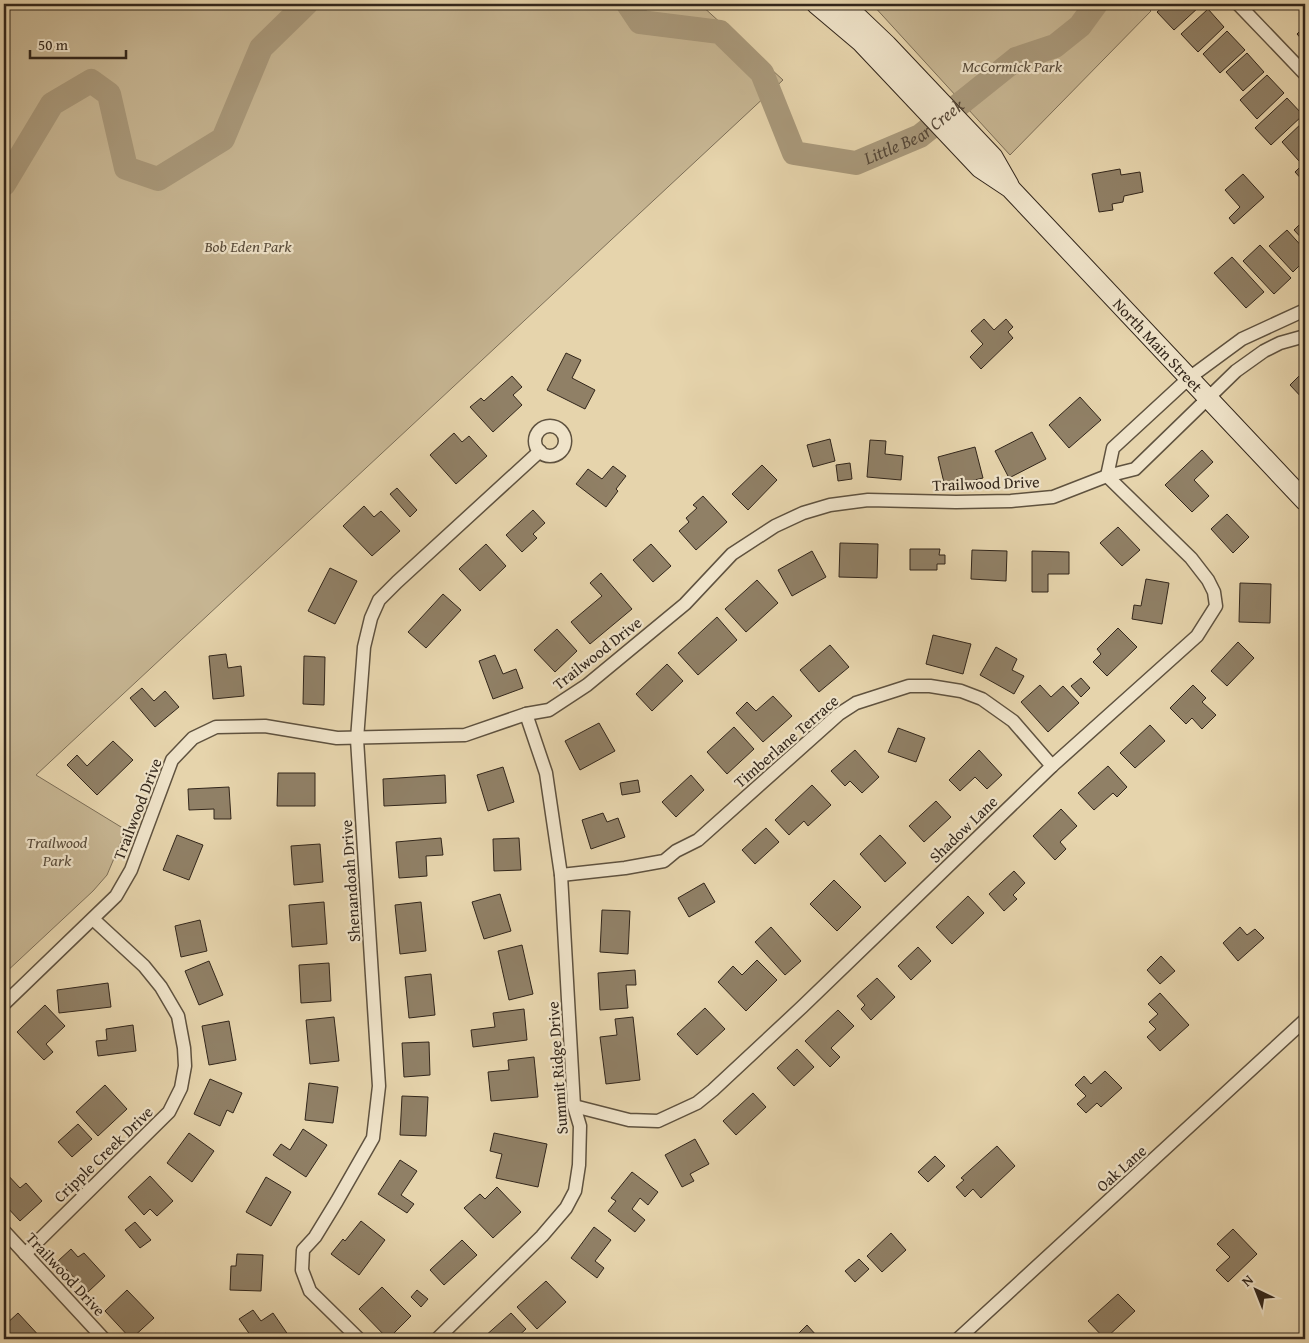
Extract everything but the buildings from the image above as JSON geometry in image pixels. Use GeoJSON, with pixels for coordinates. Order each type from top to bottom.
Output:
{"type":"FeatureCollection","features":[{"type":"Feature","properties":{"kind":"main road","name":"North Main Street"},"geometry":{"type":"LineString","coordinates":[[816,4],[861,42],[898,68]]}},
{"type":"Feature","properties":{"kind":"main road","name":"North Main Street"},"geometry":{"type":"LineString","coordinates":[[844,4],[898,68],[1305,501]]}},
{"type":"Feature","properties":{"kind":"street"},"geometry":{"type":"LineString","coordinates":[[1238,4],[1305,74]]}},
{"type":"Feature","properties":{"kind":"street"},"geometry":{"type":"LineString","coordinates":[[1107,476],[1114,448],[1189,378],[1242,339],[1305,310]]}},
{"type":"Feature","properties":{"kind":"street","name":"Trailwood Drive"},"geometry":{"type":"LineString","coordinates":[[4,1004],[116,896],[131,870],[172,760],[193,738],[216,727],[265,726],[338,738],[358,739],[465,735],[526,714],[549,710],[587,685],[685,604],[732,554],[775,526],[803,513],[830,505],[868,500],[956,502],[1011,501],[1053,497],[1107,476],[1135,470],[1236,371],[1264,351],[1280,343],[1305,336]]}},
{"type":"Feature","properties":{"kind":"street","name":"Shenandoah Drive"},"geometry":{"type":"LineString","coordinates":[[359,1339],[310,1291],[302,1270],[303,1250],[315,1236],[337,1201],[372,1138],[379,1086],[358,739],[364,647],[371,618],[379,600],[540,451]]}},
{"type":"Feature","properties":{"kind":"street","name":"Shadow Lane"},"geometry":{"type":"LineString","coordinates":[[574,1106],[629,1120],[658,1121],[697,1103],[802,1007],[1052,766],[1197,636],[1216,606],[1214,592],[1208,580],[1191,558],[1107,476]]}},
{"type":"Feature","properties":{"kind":"street","name":"Timberlane Terrace"},"geometry":{"type":"LineString","coordinates":[[561,875],[625,868],[664,861],[676,851],[698,840],[839,714],[856,703],[909,686],[930,686],[961,691],[982,699],[1013,720],[1052,766]]}},
{"type":"Feature","properties":{"kind":"street","name":"Summit Ridge Drive"},"geometry":{"type":"LineString","coordinates":[[437,1339],[542,1236],[566,1208],[574,1191],[578,1166],[580,1126],[574,1106],[561,875],[546,773],[526,714]]}},
{"type":"Feature","properties":{"kind":"street","name":"Cripple Creek Drive"},"geometry":{"type":"LineString","coordinates":[[25,1254],[169,1112],[181,1088],[185,1066],[184,1048],[178,1016],[161,987],[144,966],[93,919]]}},
{"type":"Feature","properties":{"kind":"street","name":"Oak Lane"},"geometry":{"type":"LineString","coordinates":[[958,1339],[1305,1020]]}},
{"type":"Feature","properties":{"kind":"street","name":"Trailwood Drive"},"geometry":{"type":"LineString","coordinates":[[4,1231],[104,1339]]}},
{"type":"Feature","properties":{"kind":"green space","name":"Bob Eden Park"},"geometry":{"type":"Polygon","coordinates":[[[7,4],[700,4],[783,80],[36,775],[126,830],[107,875],[93,891],[4,974],[4,8],[7,4]]]}},
{"type":"Feature","properties":{"kind":"green space","name":"McCormick Park"},"geometry":{"type":"Polygon","coordinates":[[[872,4],[1144,4],[1151,11],[1010,155],[872,4]]]}},
{"type":"Feature","properties":{"kind":"waterway","name":"Little Bear Creek"},"geometry":{"type":"LineString","coordinates":[[4,184],[52,104],[91,81],[109,94],[126,168],[158,179],[223,139],[261,48],[306,4]]}},
{"type":"Feature","properties":{"kind":"waterway","name":"Little Bear Creek"},"geometry":{"type":"LineString","coordinates":[[628,4],[640,22],[720,32],[762,73],[794,153],[856,163],[920,136],[1016,59],[1055,46],[1080,26],[1096,4]]}},
{"type":"Feature","properties":{"kind":"park label","name":"Trailwood Park"},"geometry":{"type":"Point","coordinates":[57,851]}}]}
